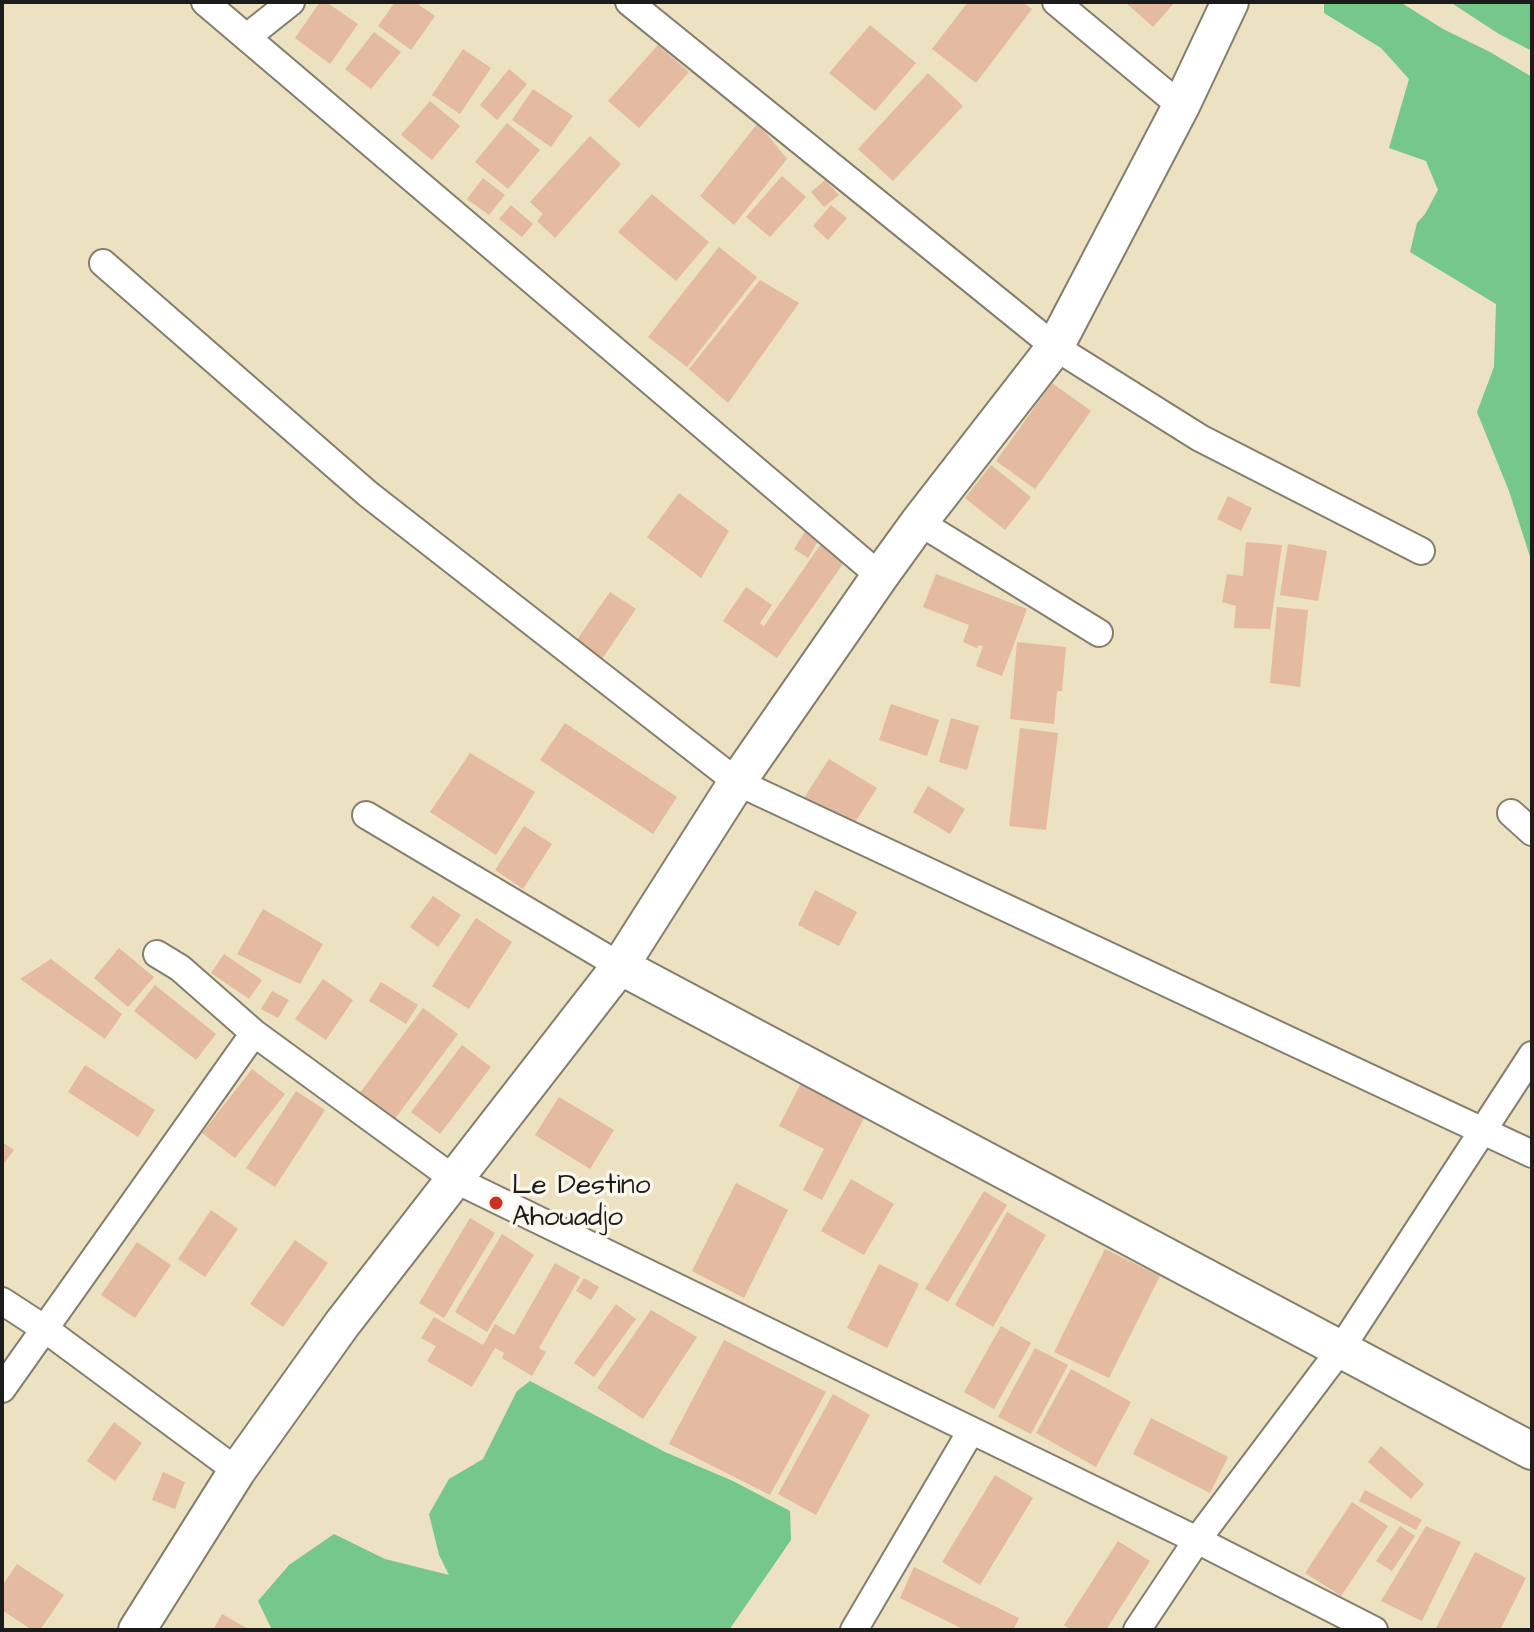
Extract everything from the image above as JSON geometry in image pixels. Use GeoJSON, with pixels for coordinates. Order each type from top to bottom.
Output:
{"type":"FeatureCollection","features":[{"type":"Feature","properties":{"kind":"main road"},"geometry":{"type":"LineString","coordinates":[[137,1630],[237,1471],[342,1324],[620,966],[737,782],[880,576],[1055,347],[1181,106],[1230,2]]}},
{"type":"Feature","properties":{"kind":"main road"},"geometry":{"type":"LineString","coordinates":[[620,966],[1532,1451]]}},
{"type":"Feature","properties":{"kind":"street"},"geometry":{"type":"LineString","coordinates":[[205,2],[880,576]]}},
{"type":"Feature","properties":{"kind":"street"},"geometry":{"type":"LineString","coordinates":[[247,37],[291,2]]}},
{"type":"Feature","properties":{"kind":"street"},"geometry":{"type":"LineString","coordinates":[[629,2],[1055,347],[1200,438],[1421,551]]}},
{"type":"Feature","properties":{"kind":"street"},"geometry":{"type":"LineString","coordinates":[[1056,2],[1181,106]]}},
{"type":"Feature","properties":{"kind":"street"},"geometry":{"type":"LineString","coordinates":[[103,263],[368,494],[737,782],[1532,1154]]}},
{"type":"Feature","properties":{"kind":"street"},"geometry":{"type":"LineString","coordinates":[[919,522],[1099,633]]}},
{"type":"Feature","properties":{"kind":"street"},"geometry":{"type":"LineString","coordinates":[[1511,813],[1532,832]]}},
{"type":"Feature","properties":{"kind":"street"},"geometry":{"type":"LineString","coordinates":[[366,815],[620,966]]}},
{"type":"Feature","properties":{"kind":"street"},"geometry":{"type":"LineString","coordinates":[[157,954],[180,968],[254,1033],[454,1179],[1197,1540],[1374,1630]]}},
{"type":"Feature","properties":{"kind":"street"},"geometry":{"type":"LineString","coordinates":[[2,1389],[254,1033]]}},
{"type":"Feature","properties":{"kind":"street"},"geometry":{"type":"LineString","coordinates":[[1137,1630],[1197,1540],[1340,1350],[1532,1055]]}},
{"type":"Feature","properties":{"kind":"street"},"geometry":{"type":"LineString","coordinates":[[2,1301],[45,1329],[237,1471]]}},
{"type":"Feature","properties":{"kind":"street"},"geometry":{"type":"LineString","coordinates":[[854,1630],[971,1431]]}},
{"type":"Feature","properties":{"kind":"green space"},"geometry":{"type":"Polygon","coordinates":[[[1324,2],[1400,2],[1532,77],[1532,563],[1509,491],[1477,412],[1494,367],[1496,304],[1410,252],[1417,223],[1438,190],[1426,161],[1389,148],[1409,79],[1381,48],[1324,13],[1324,2]]]}},
{"type":"Feature","properties":{"kind":"green space"},"geometry":{"type":"Polygon","coordinates":[[[1450,2],[1532,2],[1532,51],[1499,34],[1450,2]]]}},
{"type":"Feature","properties":{"kind":"green space"},"geometry":{"type":"Polygon","coordinates":[[[530,1381],[665,1452],[733,1481],[790,1511],[791,1540],[729,1630],[272,1630],[258,1601],[289,1565],[334,1534],[385,1559],[449,1575],[439,1555],[429,1514],[449,1479],[483,1459],[517,1391],[530,1381]]]}},
{"type":"Feature","properties":{"kind":"building"},"geometry":{"type":"Polygon","coordinates":[[[320,2],[326,2],[358,24],[330,64],[295,38],[320,2]]]}},
{"type":"Feature","properties":{"kind":"building"},"geometry":{"type":"Polygon","coordinates":[[[395,2],[415,2],[435,16],[411,50],[378,26],[395,2]]]}},
{"type":"Feature","properties":{"kind":"building"},"geometry":{"type":"Polygon","coordinates":[[[968,2],[1022,2],[1032,9],[976,83],[932,49],[968,2]]]}},
{"type":"Feature","properties":{"kind":"building"},"geometry":{"type":"Polygon","coordinates":[[[1125,2],[1175,2],[1153,27],[1125,2]]]}},
{"type":"Feature","properties":{"kind":"building"},"geometry":{"type":"Polygon","coordinates":[[[870,25],[916,63],[875,111],[829,73],[870,25]]]}},
{"type":"Feature","properties":{"kind":"building"},"geometry":{"type":"Polygon","coordinates":[[[374,32],[401,52],[371,89],[345,69],[374,32]]]}},
{"type":"Feature","properties":{"kind":"building"},"geometry":{"type":"Polygon","coordinates":[[[658,45],[689,72],[639,128],[608,101],[658,45]]]}},
{"type":"Feature","properties":{"kind":"building"},"geometry":{"type":"Polygon","coordinates":[[[463,49],[491,68],[460,114],[432,95],[463,49]]]}},
{"type":"Feature","properties":{"kind":"building"},"geometry":{"type":"Polygon","coordinates":[[[509,69],[527,84],[497,120],[480,105],[509,69]]]}},
{"type":"Feature","properties":{"kind":"building"},"geometry":{"type":"Polygon","coordinates":[[[928,73],[963,106],[893,181],[858,149],[928,73]]]}},
{"type":"Feature","properties":{"kind":"building"},"geometry":{"type":"Polygon","coordinates":[[[533,89],[573,116],[551,147],[512,120],[533,89]]]}},
{"type":"Feature","properties":{"kind":"building"},"geometry":{"type":"Polygon","coordinates":[[[430,101],[460,126],[432,160],[401,135],[430,101]]]}},
{"type":"Feature","properties":{"kind":"building"},"geometry":{"type":"Polygon","coordinates":[[[507,123],[540,150],[508,189],[475,162],[507,123]]]}},
{"type":"Feature","properties":{"kind":"building"},"geometry":{"type":"Polygon","coordinates":[[[758,123],[787,159],[734,225],[700,196],[758,123]]]}},
{"type":"Feature","properties":{"kind":"building"},"geometry":{"type":"Polygon","coordinates":[[[590,136],[621,164],[555,238],[537,221],[543,214],[530,202],[590,136]]]}},
{"type":"Feature","properties":{"kind":"building"},"geometry":{"type":"Polygon","coordinates":[[[782,176],[806,197],[770,237],[746,217],[782,176]]]}},
{"type":"Feature","properties":{"kind":"building"},"geometry":{"type":"Polygon","coordinates":[[[483,178],[505,195],[489,215],[467,199],[483,178]]]}},
{"type":"Feature","properties":{"kind":"building"},"geometry":{"type":"Polygon","coordinates":[[[825,180],[839,195],[824,207],[811,192],[825,180]]]}},
{"type":"Feature","properties":{"kind":"building"},"geometry":{"type":"Polygon","coordinates":[[[652,194],[709,242],[676,281],[618,232],[652,194]]]}},
{"type":"Feature","properties":{"kind":"building"},"geometry":{"type":"Polygon","coordinates":[[[511,205],[533,224],[522,237],[499,219],[511,205]]]}},
{"type":"Feature","properties":{"kind":"building"},"geometry":{"type":"Polygon","coordinates":[[[831,205],[847,218],[828,240],[813,226],[831,205]]]}},
{"type":"Feature","properties":{"kind":"building"},"geometry":{"type":"Polygon","coordinates":[[[719,247],[757,277],[687,367],[648,337],[719,247]]]}},
{"type":"Feature","properties":{"kind":"building"},"geometry":{"type":"Polygon","coordinates":[[[760,280],[799,303],[728,403],[689,369],[760,280]]]}},
{"type":"Feature","properties":{"kind":"building"},"geometry":{"type":"Polygon","coordinates":[[[1052,383],[1091,411],[1035,489],[996,461],[1052,383]]]}},
{"type":"Feature","properties":{"kind":"building"},"geometry":{"type":"Polygon","coordinates":[[[991,465],[1031,497],[1005,530],[965,498],[991,465]]]}},
{"type":"Feature","properties":{"kind":"building"},"geometry":{"type":"Polygon","coordinates":[[[679,493],[729,531],[701,578],[647,537],[679,493]]]}},
{"type":"Feature","properties":{"kind":"building"},"geometry":{"type":"Polygon","coordinates":[[[1228,496],[1252,508],[1241,531],[1217,519],[1228,496]]]}},
{"type":"Feature","properties":{"kind":"building"},"geometry":{"type":"Polygon","coordinates":[[[809,525],[822,534],[808,558],[794,549],[809,525]]]}},
{"type":"Feature","properties":{"kind":"building"},"geometry":{"type":"Polygon","coordinates":[[[823,541],[847,558],[777,658],[723,621],[746,587],[772,605],[760,623],[764,626],[823,541]]]}},
{"type":"Feature","properties":{"kind":"building"},"geometry":{"type":"Polygon","coordinates":[[[1246,542],[1282,545],[1270,629],[1234,628],[1236,606],[1222,602],[1227,574],[1243,576],[1246,542]]]}},
{"type":"Feature","properties":{"kind":"building"},"geometry":{"type":"Polygon","coordinates":[[[1288,544],[1327,551],[1318,601],[1280,595],[1288,544]]]}},
{"type":"Feature","properties":{"kind":"building"},"geometry":{"type":"Polygon","coordinates":[[[936,574],[1027,609],[1002,676],[976,666],[983,646],[977,648],[963,642],[969,625],[923,607],[936,574]]]}},
{"type":"Feature","properties":{"kind":"building"},"geometry":{"type":"Polygon","coordinates":[[[610,592],[636,609],[600,662],[574,644],[610,592]]]}},
{"type":"Feature","properties":{"kind":"building"},"geometry":{"type":"Polygon","coordinates":[[[1277,607],[1308,610],[1300,687],[1270,683],[1277,607]]]}},
{"type":"Feature","properties":{"kind":"building"},"geometry":{"type":"Polygon","coordinates":[[[1017,642],[1066,647],[1062,691],[1057,691],[1054,724],[1010,719],[1017,642]]]}},
{"type":"Feature","properties":{"kind":"building"},"geometry":{"type":"Polygon","coordinates":[[[891,704],[939,720],[927,756],[879,740],[891,704]]]}},
{"type":"Feature","properties":{"kind":"building"},"geometry":{"type":"Polygon","coordinates":[[[951,718],[979,726],[967,770],[939,762],[951,718]]]}},
{"type":"Feature","properties":{"kind":"building"},"geometry":{"type":"Polygon","coordinates":[[[565,723],[677,797],[653,834],[540,760],[565,723]]]}},
{"type":"Feature","properties":{"kind":"building"},"geometry":{"type":"Polygon","coordinates":[[[1020,728],[1058,733],[1046,830],[1009,826],[1020,728]]]}},
{"type":"Feature","properties":{"kind":"building"},"geometry":{"type":"Polygon","coordinates":[[[470,753],[535,792],[496,855],[430,812],[470,753]]]}},
{"type":"Feature","properties":{"kind":"building"},"geometry":{"type":"Polygon","coordinates":[[[829,759],[877,788],[852,827],[804,798],[829,759]]]}},
{"type":"Feature","properties":{"kind":"building"},"geometry":{"type":"Polygon","coordinates":[[[928,786],[965,809],[950,834],[913,812],[928,786]]]}},
{"type":"Feature","properties":{"kind":"building"},"geometry":{"type":"Polygon","coordinates":[[[524,826],[552,844],[523,889],[495,870],[524,826]]]}},
{"type":"Feature","properties":{"kind":"building"},"geometry":{"type":"Polygon","coordinates":[[[815,890],[857,912],[839,946],[798,925],[815,890]]]}},
{"type":"Feature","properties":{"kind":"building"},"geometry":{"type":"Polygon","coordinates":[[[433,896],[461,915],[438,947],[410,927],[433,896]]]}},
{"type":"Feature","properties":{"kind":"building"},"geometry":{"type":"Polygon","coordinates":[[[263,909],[323,944],[300,984],[237,954],[263,909]]]}},
{"type":"Feature","properties":{"kind":"building"},"geometry":{"type":"Polygon","coordinates":[[[476,918],[512,942],[469,1009],[432,986],[476,918]]]}},
{"type":"Feature","properties":{"kind":"building"},"geometry":{"type":"Polygon","coordinates":[[[119,948],[154,977],[128,1007],[94,978],[119,948]]]}},
{"type":"Feature","properties":{"kind":"building"},"geometry":{"type":"Polygon","coordinates":[[[224,954],[262,980],[249,999],[211,973],[224,954]]]}},
{"type":"Feature","properties":{"kind":"building"},"geometry":{"type":"Polygon","coordinates":[[[51,959],[122,1014],[105,1039],[20,979],[51,959]]]}},
{"type":"Feature","properties":{"kind":"building"},"geometry":{"type":"Polygon","coordinates":[[[323,979],[353,1000],[326,1040],[295,1019],[323,979]]]}},
{"type":"Feature","properties":{"kind":"building"},"geometry":{"type":"Polygon","coordinates":[[[381,982],[418,1005],[406,1024],[369,1001],[381,982]]]}},
{"type":"Feature","properties":{"kind":"building"},"geometry":{"type":"Polygon","coordinates":[[[155,985],[216,1034],[196,1060],[134,1011],[155,985]]]}},
{"type":"Feature","properties":{"kind":"building"},"geometry":{"type":"Polygon","coordinates":[[[272,991],[289,1000],[278,1018],[261,1009],[272,991]]]}},
{"type":"Feature","properties":{"kind":"building"},"geometry":{"type":"Polygon","coordinates":[[[423,1008],[458,1034],[394,1120],[359,1094],[423,1008]]]}},
{"type":"Feature","properties":{"kind":"building"},"geometry":{"type":"Polygon","coordinates":[[[462,1045],[491,1067],[440,1134],[411,1112],[462,1045]]]}},
{"type":"Feature","properties":{"kind":"building"},"geometry":{"type":"Polygon","coordinates":[[[85,1065],[155,1110],[138,1137],[68,1092],[85,1065]]]}},
{"type":"Feature","properties":{"kind":"building"},"geometry":{"type":"Polygon","coordinates":[[[252,1069],[285,1094],[235,1158],[202,1133],[252,1069]]]}},
{"type":"Feature","properties":{"kind":"building"},"geometry":{"type":"Polygon","coordinates":[[[801,1083],[865,1116],[822,1200],[803,1190],[824,1149],[779,1126],[801,1083]]]}},
{"type":"Feature","properties":{"kind":"building"},"geometry":{"type":"Polygon","coordinates":[[[296,1091],[325,1110],[275,1187],[246,1168],[296,1091]]]}},
{"type":"Feature","properties":{"kind":"building"},"geometry":{"type":"Polygon","coordinates":[[[559,1097],[614,1130],[590,1169],[535,1135],[559,1097]]]}},
{"type":"Feature","properties":{"kind":"building"},"geometry":{"type":"Polygon","coordinates":[[[2,1142],[14,1150],[2,1166],[2,1142]]]}},
{"type":"Feature","properties":{"kind":"building"},"geometry":{"type":"Polygon","coordinates":[[[851,1179],[894,1204],[864,1255],[821,1231],[851,1179]]]}},
{"type":"Feature","properties":{"kind":"building"},"geometry":{"type":"Polygon","coordinates":[[[736,1183],[788,1210],[744,1298],[692,1271],[736,1183]]]}},
{"type":"Feature","properties":{"kind":"building"},"geometry":{"type":"Polygon","coordinates":[[[984,1191],[1007,1205],[948,1302],[925,1289],[984,1191]]]}},
{"type":"Feature","properties":{"kind":"building"},"geometry":{"type":"Polygon","coordinates":[[[211,1210],[238,1229],[205,1277],[178,1259],[211,1210]]]}},
{"type":"Feature","properties":{"kind":"building"},"geometry":{"type":"Polygon","coordinates":[[[1007,1212],[1046,1235],[993,1327],[955,1305],[1007,1212]]]}},
{"type":"Feature","properties":{"kind":"building"},"geometry":{"type":"Polygon","coordinates":[[[470,1218],[495,1233],[444,1318],[419,1303],[470,1218]]]}},
{"type":"Feature","properties":{"kind":"building"},"geometry":{"type":"Polygon","coordinates":[[[502,1234],[534,1255],[487,1332],[455,1312],[502,1234]]]}},
{"type":"Feature","properties":{"kind":"building"},"geometry":{"type":"Polygon","coordinates":[[[295,1240],[328,1263],[283,1327],[250,1304],[295,1240]]]}},
{"type":"Feature","properties":{"kind":"building"},"geometry":{"type":"Polygon","coordinates":[[[137,1242],[171,1265],[135,1318],[101,1295],[137,1242]]]}},
{"type":"Feature","properties":{"kind":"building"},"geometry":{"type":"Polygon","coordinates":[[[1105,1249],[1160,1276],[1109,1378],[1054,1352],[1105,1249]]]}},
{"type":"Feature","properties":{"kind":"building"},"geometry":{"type":"Polygon","coordinates":[[[555,1263],[580,1277],[539,1348],[546,1352],[532,1376],[502,1358],[504,1353],[495,1348],[472,1387],[427,1361],[436,1346],[421,1338],[434,1317],[483,1345],[495,1324],[514,1335],[555,1263]]]}},
{"type":"Feature","properties":{"kind":"building"},"geometry":{"type":"Polygon","coordinates":[[[879,1264],[919,1284],[887,1348],[847,1328],[879,1264]]]}},
{"type":"Feature","properties":{"kind":"building"},"geometry":{"type":"Polygon","coordinates":[[[584,1278],[599,1287],[591,1300],[576,1291],[584,1278]]]}},
{"type":"Feature","properties":{"kind":"building"},"geometry":{"type":"Polygon","coordinates":[[[616,1304],[636,1319],[594,1377],[574,1363],[616,1304]]]}},
{"type":"Feature","properties":{"kind":"building"},"geometry":{"type":"Polygon","coordinates":[[[651,1310],[697,1337],[643,1419],[597,1388],[651,1310]]]}},
{"type":"Feature","properties":{"kind":"building"},"geometry":{"type":"Polygon","coordinates":[[[1001,1326],[1031,1343],[994,1409],[964,1392],[1001,1326]]]}},
{"type":"Feature","properties":{"kind":"building"},"geometry":{"type":"Polygon","coordinates":[[[724,1340],[826,1392],[770,1495],[669,1444],[724,1340]]]}},
{"type":"Feature","properties":{"kind":"building"},"geometry":{"type":"Polygon","coordinates":[[[1035,1348],[1068,1365],[1031,1434],[998,1417],[1035,1348]]]}},
{"type":"Feature","properties":{"kind":"building"},"geometry":{"type":"Polygon","coordinates":[[[1071,1369],[1131,1402],[1096,1467],[1036,1433],[1071,1369]]]}},
{"type":"Feature","properties":{"kind":"building"},"geometry":{"type":"Polygon","coordinates":[[[833,1394],[870,1415],[816,1515],[778,1494],[833,1394]]]}},
{"type":"Feature","properties":{"kind":"building"},"geometry":{"type":"Polygon","coordinates":[[[1151,1418],[1228,1457],[1210,1493],[1133,1454],[1151,1418]]]}},
{"type":"Feature","properties":{"kind":"building"},"geometry":{"type":"Polygon","coordinates":[[[114,1422],[142,1443],[115,1481],[87,1461],[114,1422]]]}},
{"type":"Feature","properties":{"kind":"building"},"geometry":{"type":"Polygon","coordinates":[[[1381,1446],[1424,1484],[1411,1499],[1368,1462],[1381,1446]]]}},
{"type":"Feature","properties":{"kind":"building"},"geometry":{"type":"Polygon","coordinates":[[[163,1472],[185,1482],[175,1509],[152,1500],[163,1472]]]}},
{"type":"Feature","properties":{"kind":"building"},"geometry":{"type":"Polygon","coordinates":[[[995,1475],[1033,1498],[980,1585],[942,1562],[995,1475]]]}},
{"type":"Feature","properties":{"kind":"building"},"geometry":{"type":"Polygon","coordinates":[[[1365,1490],[1422,1520],[1416,1530],[1359,1501],[1365,1490]]]}},
{"type":"Feature","properties":{"kind":"building"},"geometry":{"type":"Polygon","coordinates":[[[1352,1502],[1388,1526],[1341,1596],[1305,1573],[1352,1502]]]}},
{"type":"Feature","properties":{"kind":"building"},"geometry":{"type":"Polygon","coordinates":[[[1400,1526],[1415,1536],[1392,1571],[1376,1561],[1400,1526]]]}},
{"type":"Feature","properties":{"kind":"building"},"geometry":{"type":"Polygon","coordinates":[[[1426,1526],[1461,1542],[1422,1621],[1381,1601],[1426,1526]]]}},
{"type":"Feature","properties":{"kind":"building"},"geometry":{"type":"Polygon","coordinates":[[[1118,1541],[1150,1561],[1106,1630],[1071,1630],[1064,1625],[1118,1541]]]}},
{"type":"Feature","properties":{"kind":"building"},"geometry":{"type":"Polygon","coordinates":[[[1475,1552],[1526,1578],[1500,1630],[1435,1630],[1475,1552]]]}},
{"type":"Feature","properties":{"kind":"building"},"geometry":{"type":"Polygon","coordinates":[[[17,1564],[64,1595],[40,1630],[32,1630],[2,1610],[2,1586],[17,1564]]]}},
{"type":"Feature","properties":{"kind":"building"},"geometry":{"type":"Polygon","coordinates":[[[914,1567],[1019,1618],[1013,1630],[965,1630],[900,1598],[914,1567]]]}},
{"type":"Feature","properties":{"kind":"building"},"geometry":{"type":"Polygon","coordinates":[[[222,1614],[250,1630],[213,1630],[222,1614]]]}},
{"type":"Feature","properties":{"kind":"place","name":"Le Destino Ahouadjo"},"geometry":{"type":"Point","coordinates":[496,1203]}}]}
